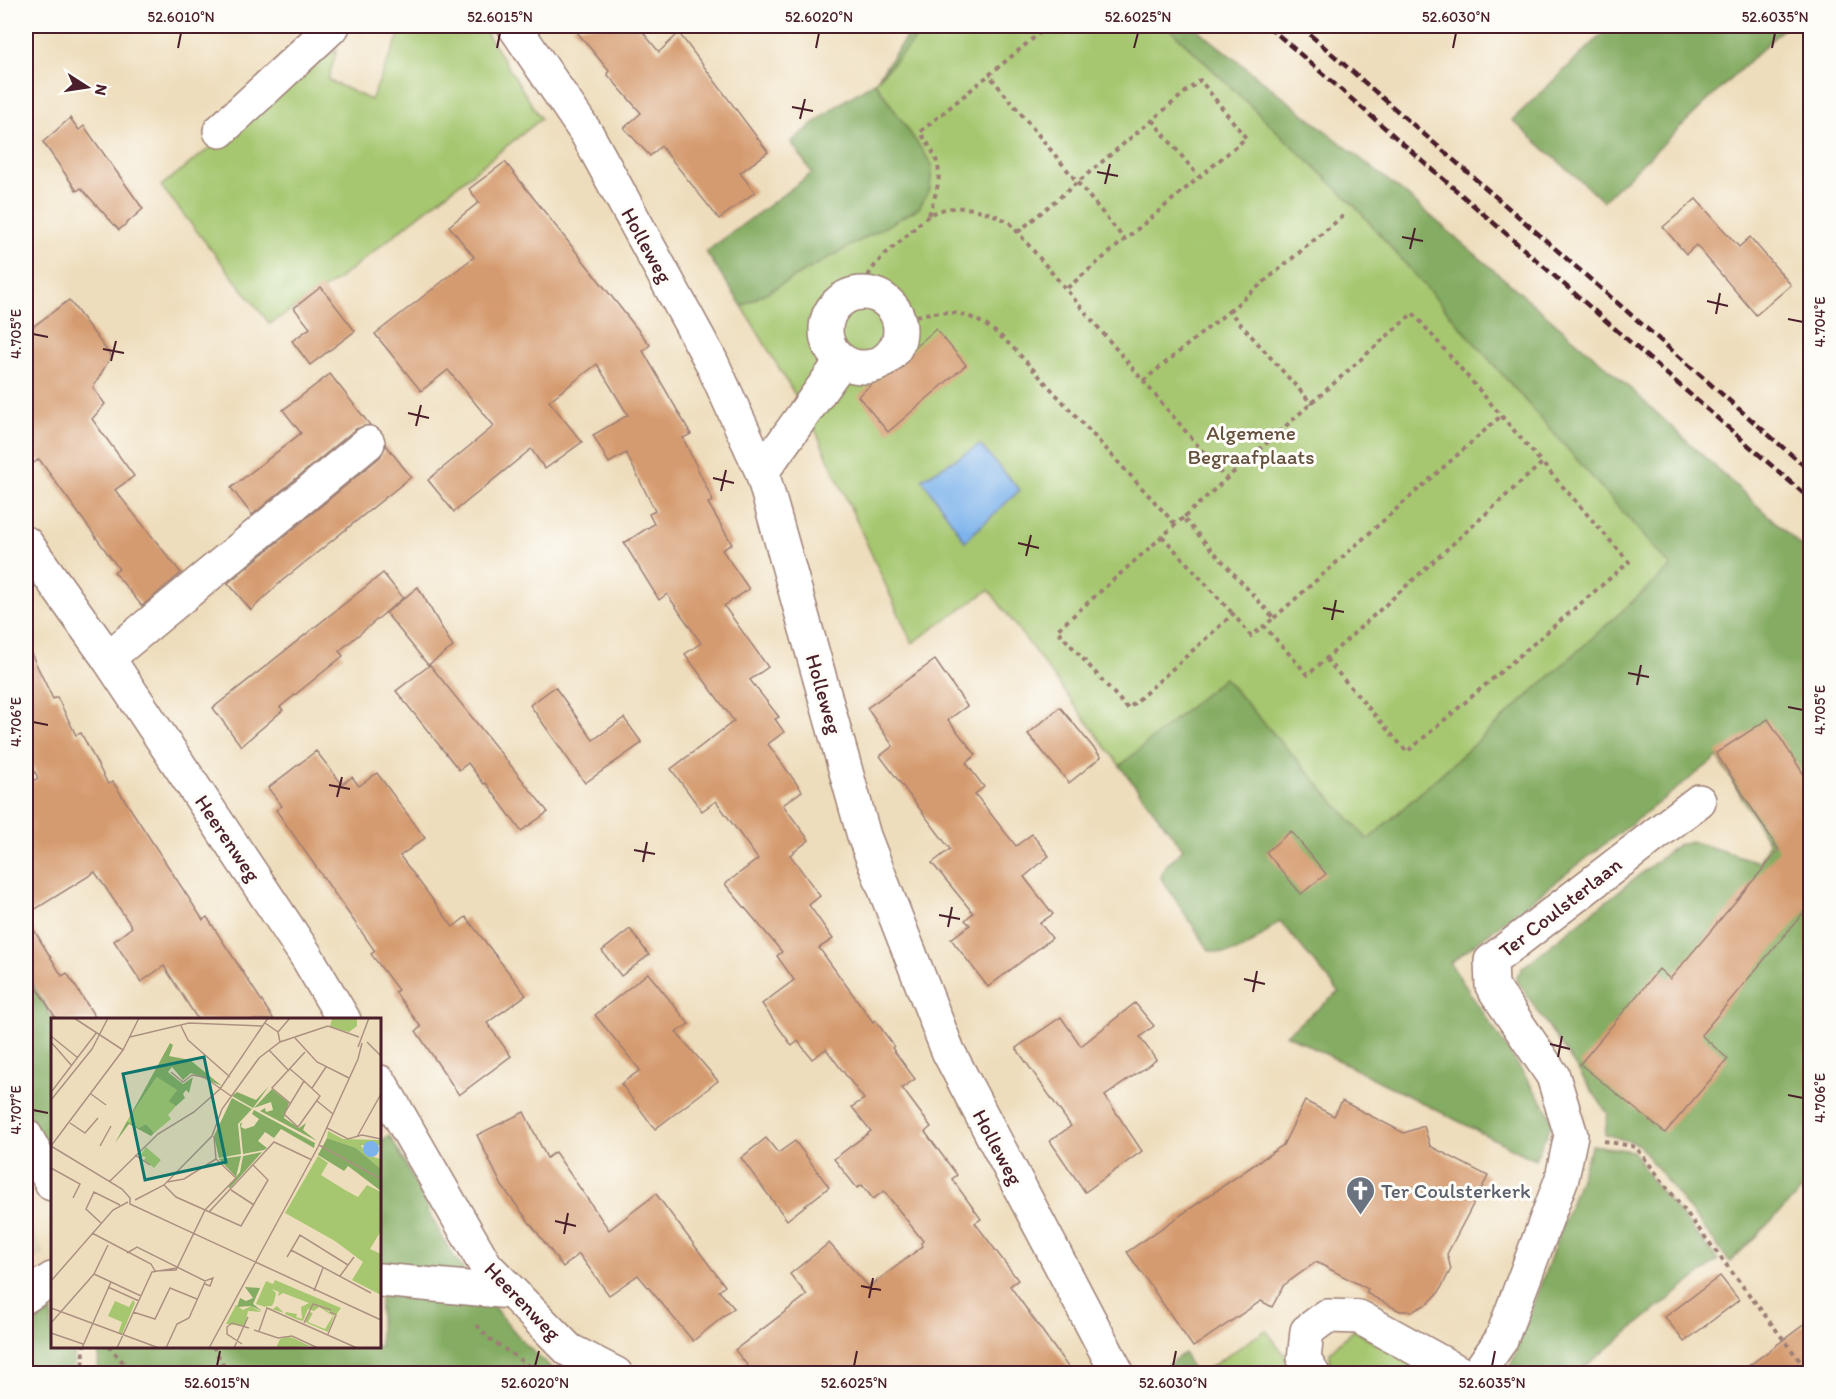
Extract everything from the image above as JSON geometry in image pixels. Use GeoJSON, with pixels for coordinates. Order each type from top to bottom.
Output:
{"type":"FeatureCollection","features":[{"type":"Feature","properties":{"kind":"street"},"geometry":{"type":"LineString","coordinates":[[220,131],[333,26]]}},
{"type":"Feature","properties":{"kind":"street","name":"Holleweg"},"geometry":{"type":"LineString","coordinates":[[514,26],[587,134],[711,361],[762,472],[864,836],[948,1052],[1118,1374]]}},
{"type":"Feature","properties":{"kind":"street"},"geometry":{"type":"LineString","coordinates":[[862,293],[885,300],[894,309],[899,321],[900,334],[889,357],[866,368],[841,362],[827,342],[827,319],[840,300],[862,293]]}},
{"type":"Feature","properties":{"kind":"street"},"geometry":{"type":"LineString","coordinates":[[762,472],[841,362]]}},
{"type":"Feature","properties":{"kind":"street"},"geometry":{"type":"LineString","coordinates":[[108,658],[368,443]]}},
{"type":"Feature","properties":{"kind":"street","name":"Heerenweg"},"geometry":{"type":"LineString","coordinates":[[26,543],[108,658],[307,957],[343,1018]]}},
{"type":"Feature","properties":{"kind":"street","name":"Ter Coulsterlaan"},"geometry":{"type":"LineString","coordinates":[[1477,1374],[1501,1340],[1562,1178],[1571,1135],[1553,1076],[1492,986],[1491,961],[1699,801]]}},
{"type":"Feature","properties":{"kind":"street","name":"Heerenweg"},"geometry":{"type":"LineString","coordinates":[[381,1084],[486,1266],[569,1350],[616,1374]]}},
{"type":"Feature","properties":{"kind":"street"},"geometry":{"type":"LineString","coordinates":[[26,1136],[51,1182]]}},
{"type":"Feature","properties":{"kind":"street"},"geometry":{"type":"LineString","coordinates":[[26,1296],[51,1280]]}},
{"type":"Feature","properties":{"kind":"street"},"geometry":{"type":"LineString","coordinates":[[381,1280],[511,1292]]}},
{"type":"Feature","properties":{"kind":"street"},"geometry":{"type":"LineString","coordinates":[[1313,1374],[1304,1360],[1307,1331],[1327,1317],[1359,1317],[1462,1374]]}},
{"type":"Feature","properties":{"kind":"path"},"geometry":{"type":"LineString","coordinates":[[929,216],[937,192],[940,169],[938,158],[920,132],[1048,26]]}},
{"type":"Feature","properties":{"kind":"path"},"geometry":{"type":"LineString","coordinates":[[989,75],[1125,240]]}},
{"type":"Feature","properties":{"kind":"path"},"geometry":{"type":"LineString","coordinates":[[1018,232],[1200,81],[1246,138],[1066,289]]}},
{"type":"Feature","properties":{"kind":"path"},"geometry":{"type":"LineString","coordinates":[[1152,120],[1199,177]]}},
{"type":"Feature","properties":{"kind":"path"},"geometry":{"type":"LineString","coordinates":[[862,293],[869,271],[880,258],[929,216],[946,209],[970,209],[1000,217],[1018,232],[1226,479]]}},
{"type":"Feature","properties":{"kind":"path"},"geometry":{"type":"LineString","coordinates":[[1143,381],[1343,216]]}},
{"type":"Feature","properties":{"kind":"path"},"geometry":{"type":"LineString","coordinates":[[899,321],[925,312],[940,310],[956,312],[991,328],[1026,361],[1175,525]]}},
{"type":"Feature","properties":{"kind":"path"},"geometry":{"type":"LineString","coordinates":[[1229,311],[1312,404]]}},
{"type":"Feature","properties":{"kind":"path"},"geometry":{"type":"LineString","coordinates":[[1233,614],[1128,709],[1057,630],[1413,314],[1629,562],[1407,752],[1326,659]]}},
{"type":"Feature","properties":{"kind":"path"},"geometry":{"type":"LineString","coordinates":[[1162,536],[1251,636],[1501,416]]}},
{"type":"Feature","properties":{"kind":"path"},"geometry":{"type":"LineString","coordinates":[[1264,626],[1308,675],[1542,463]]}},
{"type":"Feature","properties":{"kind":"path"},"geometry":{"type":"LineString","coordinates":[[1183,518],[1274,618]]}},
{"type":"Feature","properties":{"kind":"path"},"geometry":{"type":"LineString","coordinates":[[1571,1135],[1636,1147],[1810,1374]]}},
{"type":"Feature","properties":{"kind":"path"},"geometry":{"type":"LineString","coordinates":[[82,1374],[84,1348]]}},
{"type":"Feature","properties":{"kind":"path"},"geometry":{"type":"LineString","coordinates":[[109,1348],[134,1374]]}},
{"type":"Feature","properties":{"kind":"path"},"geometry":{"type":"LineString","coordinates":[[214,1348],[228,1374]]}},
{"type":"Feature","properties":{"kind":"shaded area"},"geometry":{"type":"Polygon","coordinates":[[[26,1217],[45,1254],[26,1265],[26,1217]]]}},
{"type":"Feature","properties":{"kind":"green space"},"geometry":{"type":"Polygon","coordinates":[[[403,26],[482,26],[541,119],[335,282],[270,324],[161,186],[337,49],[328,80],[371,100],[403,26]]]}},
{"type":"Feature","properties":{"kind":"green space"},"geometry":{"type":"Polygon","coordinates":[[[914,26],[928,26],[875,82],[914,26]]]}},
{"type":"Feature","properties":{"kind":"green space","name":"Algemene Begraafplaats"},"geometry":{"type":"Polygon","coordinates":[[[928,26],[1167,26],[1353,204],[1671,567],[1368,840],[1224,678],[1120,766],[989,590],[912,643],[813,425],[742,306],[919,208],[932,165],[875,82],[928,26]]]}},
{"type":"Feature","properties":{"kind":"green space"},"geometry":{"type":"Polygon","coordinates":[[[1167,26],[1193,26],[1404,193],[1609,369],[1810,554],[1810,1182],[1730,1262],[1638,1144],[1605,1134],[1608,1114],[1516,979],[1522,968],[1677,845],[1691,841],[1759,862],[1769,843],[1718,757],[1450,963],[1549,1112],[1552,1123],[1535,1160],[1286,1034],[1339,992],[1280,921],[1255,941],[1239,950],[1220,953],[1209,950],[1161,878],[1164,868],[1183,849],[1120,766],[1224,678],[1368,840],[1671,567],[1353,204],[1167,26]]]}},
{"type":"Feature","properties":{"kind":"green space"},"geometry":{"type":"Polygon","coordinates":[[[1611,26],[1786,26],[1603,201],[1512,120],[1611,26]]]}},
{"type":"Feature","properties":{"kind":"green space"},"geometry":{"type":"Polygon","coordinates":[[[875,82],[932,165],[930,189],[919,208],[742,306],[706,252],[812,173],[791,142],[839,104],[875,82]]]}},
{"type":"Feature","properties":{"kind":"green space"},"geometry":{"type":"Polygon","coordinates":[[[26,973],[52,1018],[51,1160],[26,1112],[26,973]]]}},
{"type":"Feature","properties":{"kind":"green space"},"geometry":{"type":"Polygon","coordinates":[[[389,1135],[445,1242],[468,1276],[381,1269],[381,1141],[389,1135]]]}},
{"type":"Feature","properties":{"kind":"green space"},"geometry":{"type":"Polygon","coordinates":[[[1592,1145],[1633,1151],[1652,1181],[1718,1260],[1577,1373],[1503,1373],[1511,1365],[1592,1145]]]}},
{"type":"Feature","properties":{"kind":"green space"},"geometry":{"type":"Polygon","coordinates":[[[381,1296],[488,1300],[525,1344],[557,1373],[98,1374],[99,1348],[381,1348],[381,1296]]]}},
{"type":"Feature","properties":{"kind":"green space"},"geometry":{"type":"Polygon","coordinates":[[[51,1312],[51,1348],[75,1348],[73,1373],[26,1373],[26,1328],[51,1312]]]}},
{"type":"Feature","properties":{"kind":"green space"},"geometry":{"type":"Polygon","coordinates":[[[1266,1330],[1298,1373],[1200,1374],[1266,1330]]]}},
{"type":"Feature","properties":{"kind":"green space"},"geometry":{"type":"Polygon","coordinates":[[[1353,1330],[1434,1373],[1335,1373],[1330,1366],[1330,1352],[1353,1330]]]}},
{"type":"Feature","properties":{"kind":"green space"},"geometry":{"type":"Polygon","coordinates":[[[1184,1353],[1194,1373],[1157,1373],[1184,1353]]]}},
{"type":"Feature","properties":{"kind":"water"},"geometry":{"type":"Polygon","coordinates":[[[980,445],[1020,490],[965,541],[922,479],[980,445]]]}},
{"type":"Feature","properties":{"kind":"building"},"geometry":{"type":"Polygon","coordinates":[[[572,26],[638,26],[659,52],[679,33],[768,152],[740,173],[755,192],[719,219],[661,146],[650,156],[624,128],[641,113],[607,74],[609,71],[572,26]]]}},
{"type":"Feature","properties":{"kind":"building"},"geometry":{"type":"Polygon","coordinates":[[[70,118],[79,130],[84,126],[143,209],[119,230],[81,188],[77,191],[43,142],[70,118]]]}},
{"type":"Feature","properties":{"kind":"building"},"geometry":{"type":"Polygon","coordinates":[[[505,162],[650,345],[643,351],[691,434],[683,438],[713,501],[708,503],[732,544],[722,550],[749,589],[724,606],[768,667],[750,680],[779,717],[775,719],[784,732],[768,744],[802,791],[783,805],[809,840],[790,855],[820,896],[809,905],[833,939],[819,948],[873,1022],[875,1020],[915,1079],[902,1088],[931,1127],[925,1132],[957,1175],[952,1179],[981,1219],[975,1223],[1018,1280],[1010,1286],[1073,1374],[754,1374],[735,1350],[807,1295],[790,1274],[829,1243],[869,1287],[923,1246],[921,1243],[923,1241],[884,1191],[873,1199],[862,1185],[857,1188],[834,1159],[871,1131],[852,1107],[864,1099],[826,1049],[812,1059],[798,1041],[792,1046],[762,1004],[794,980],[777,956],[782,952],[725,884],[758,859],[716,801],[702,811],[671,769],[734,721],[685,654],[701,643],[667,594],[659,600],[624,543],[654,524],[649,514],[655,511],[626,453],[609,463],[593,435],[628,415],[597,364],[549,401],[582,442],[545,469],[531,449],[454,512],[428,480],[494,426],[448,370],[421,391],[375,334],[474,257],[449,226],[479,202],[469,189],[505,162]]]}},
{"type":"Feature","properties":{"kind":"building"},"geometry":{"type":"Polygon","coordinates":[[[1696,199],[1739,247],[1750,237],[1791,285],[1756,315],[1696,245],[1686,254],[1663,227],[1696,199]]]}},
{"type":"Feature","properties":{"kind":"building"},"geometry":{"type":"Polygon","coordinates":[[[321,287],[355,331],[310,365],[292,341],[310,328],[294,308],[321,287]]]}},
{"type":"Feature","properties":{"kind":"building"},"geometry":{"type":"Polygon","coordinates":[[[69,300],[111,356],[93,388],[105,404],[92,419],[134,476],[115,490],[181,573],[142,606],[114,572],[119,569],[39,459],[26,469],[26,332],[69,300]]]}},
{"type":"Feature","properties":{"kind":"building"},"geometry":{"type":"Polygon","coordinates":[[[936,329],[966,365],[888,432],[858,396],[936,329]]]}},
{"type":"Feature","properties":{"kind":"building"},"geometry":{"type":"Polygon","coordinates":[[[330,374],[370,425],[356,429],[252,515],[231,488],[301,433],[283,410],[330,374]]]}},
{"type":"Feature","properties":{"kind":"building"},"geometry":{"type":"Polygon","coordinates":[[[386,445],[411,477],[283,580],[251,610],[228,583],[380,457],[386,445]]]}},
{"type":"Feature","properties":{"kind":"building"},"geometry":{"type":"Polygon","coordinates":[[[383,573],[403,598],[339,651],[343,656],[280,707],[283,710],[241,746],[213,708],[383,573]]]}},
{"type":"Feature","properties":{"kind":"building"},"geometry":{"type":"Polygon","coordinates":[[[418,587],[453,647],[428,665],[386,613],[418,587]]]}},
{"type":"Feature","properties":{"kind":"building"},"geometry":{"type":"Polygon","coordinates":[[[26,643],[53,699],[57,697],[76,735],[81,733],[108,784],[113,782],[203,920],[207,917],[273,1018],[197,1018],[164,966],[141,982],[114,941],[132,927],[95,872],[26,915],[26,785],[38,778],[26,754],[26,643]]]}},
{"type":"Feature","properties":{"kind":"building"},"geometry":{"type":"Polygon","coordinates":[[[935,660],[967,706],[948,720],[976,755],[966,763],[984,787],[975,794],[1016,846],[1032,834],[1049,856],[1024,877],[1053,914],[1040,923],[1052,938],[988,987],[951,939],[970,925],[965,920],[973,913],[932,863],[950,849],[880,756],[893,746],[867,708],[935,660]]]}},
{"type":"Feature","properties":{"kind":"building"},"geometry":{"type":"Polygon","coordinates":[[[430,665],[548,812],[521,831],[486,783],[484,784],[468,763],[459,770],[396,691],[430,665]]]}},
{"type":"Feature","properties":{"kind":"building"},"geometry":{"type":"Polygon","coordinates":[[[555,687],[593,740],[624,718],[642,743],[585,783],[530,705],[555,687]]]}},
{"type":"Feature","properties":{"kind":"building"},"geometry":{"type":"Polygon","coordinates":[[[1060,707],[1101,757],[1069,783],[1028,734],[1060,707]]]}},
{"type":"Feature","properties":{"kind":"building"},"geometry":{"type":"Polygon","coordinates":[[[1768,719],[1810,784],[1810,905],[1701,1035],[1728,1059],[1665,1133],[1580,1064],[1659,969],[1670,979],[1779,850],[1716,753],[1768,719]]]}},
{"type":"Feature","properties":{"kind":"building"},"geometry":{"type":"Polygon","coordinates":[[[316,751],[342,784],[352,777],[359,786],[377,773],[425,838],[400,856],[453,927],[466,917],[526,995],[487,1023],[511,1056],[459,1095],[416,1031],[421,1027],[395,992],[398,990],[371,954],[375,951],[276,810],[282,806],[268,788],[316,751]]]}},
{"type":"Feature","properties":{"kind":"building"},"geometry":{"type":"Polygon","coordinates":[[[1291,831],[1326,874],[1301,894],[1266,852],[1291,831]]]}},
{"type":"Feature","properties":{"kind":"building"},"geometry":{"type":"Polygon","coordinates":[[[26,917],[62,976],[67,973],[96,1018],[56,1018],[26,971],[26,917]]]}},
{"type":"Feature","properties":{"kind":"building"},"geometry":{"type":"Polygon","coordinates":[[[630,929],[649,955],[621,976],[602,951],[630,929]]]}},
{"type":"Feature","properties":{"kind":"building"},"geometry":{"type":"Polygon","coordinates":[[[648,973],[689,1024],[676,1032],[718,1081],[655,1129],[621,1084],[640,1070],[595,1015],[648,973]]]}},
{"type":"Feature","properties":{"kind":"building"},"geometry":{"type":"Polygon","coordinates":[[[1135,1003],[1154,1026],[1140,1037],[1156,1060],[1105,1096],[1142,1151],[1085,1192],[1050,1141],[1071,1126],[1016,1048],[1061,1017],[1081,1046],[1135,1003]]]}},
{"type":"Feature","properties":{"kind":"building","name":"Ter Coulsterkerk"},"geometry":{"type":"Polygon","coordinates":[[[1305,1101],[1334,1116],[1342,1101],[1404,1133],[1424,1126],[1430,1146],[1488,1176],[1447,1254],[1451,1269],[1439,1292],[1429,1303],[1413,1311],[1400,1311],[1366,1293],[1368,1289],[1316,1262],[1284,1285],[1272,1307],[1261,1301],[1193,1347],[1127,1252],[1283,1145],[1305,1101]]]}},
{"type":"Feature","properties":{"kind":"building"},"geometry":{"type":"Polygon","coordinates":[[[524,1112],[547,1158],[555,1152],[609,1230],[656,1194],[725,1286],[719,1291],[734,1308],[693,1341],[638,1275],[609,1295],[579,1254],[563,1267],[502,1186],[477,1135],[524,1112]]]}},
{"type":"Feature","properties":{"kind":"building"},"geometry":{"type":"Polygon","coordinates":[[[766,1138],[778,1153],[795,1141],[829,1187],[787,1220],[741,1158],[766,1138]]]}},
{"type":"Feature","properties":{"kind":"building"},"geometry":{"type":"Polygon","coordinates":[[[1720,1276],[1739,1300],[1684,1342],[1665,1317],[1720,1276]]]}},
{"type":"Feature","properties":{"kind":"building"},"geometry":{"type":"Polygon","coordinates":[[[1810,1320],[1810,1374],[1738,1374],[1810,1320]]]}},
{"type":"Feature","properties":{"kind":"railway"},"geometry":{"type":"LineString","coordinates":[[1268,26],[1810,499]]}},
{"type":"Feature","properties":{"kind":"railway"},"geometry":{"type":"LineString","coordinates":[[1300,26],[1810,471]]}},
{"type":"Feature","properties":{"kind":"place","name":"Ter Coulsterkerk"},"geometry":{"type":"Point","coordinates":[1360,1216]}}]}
